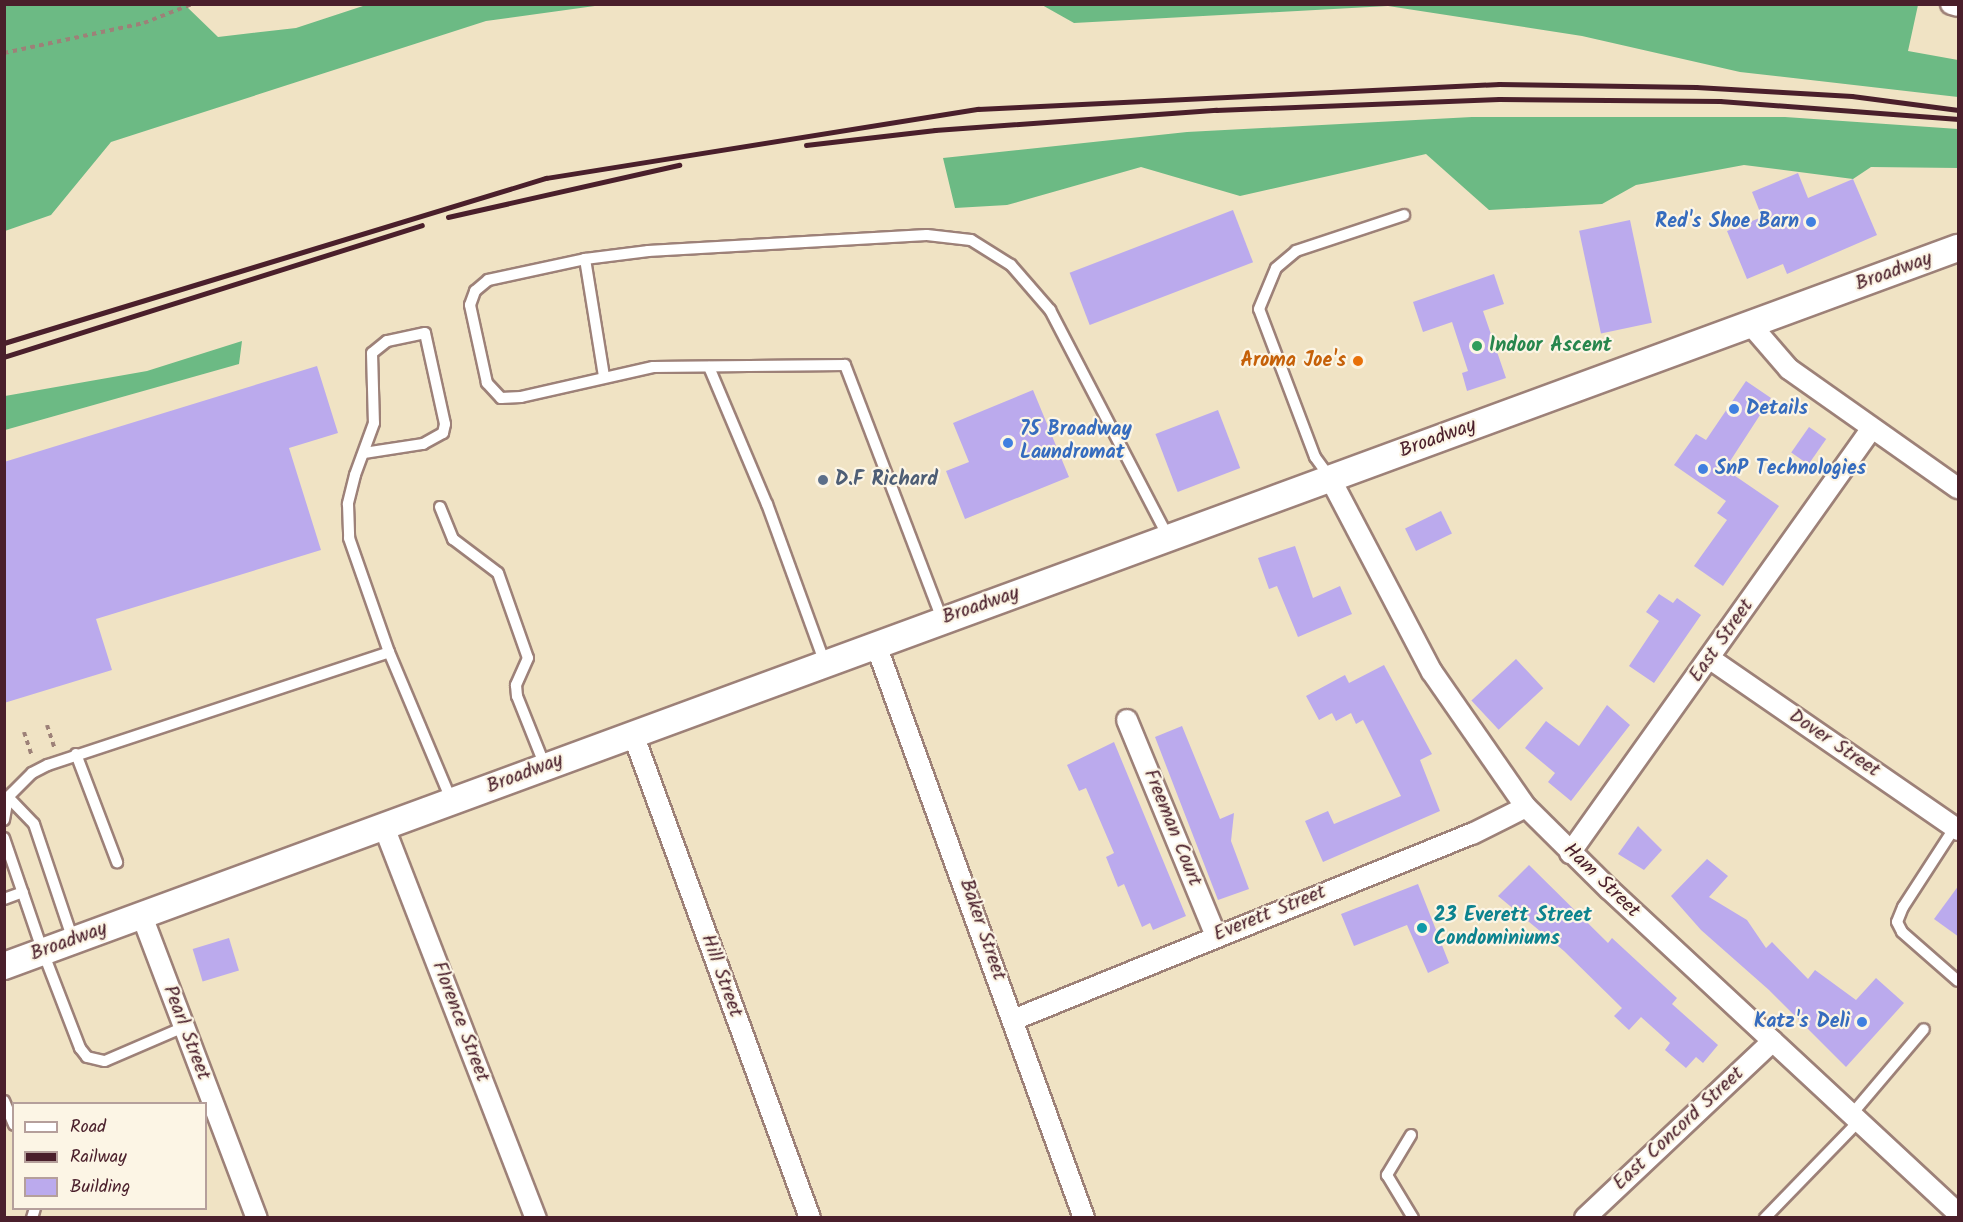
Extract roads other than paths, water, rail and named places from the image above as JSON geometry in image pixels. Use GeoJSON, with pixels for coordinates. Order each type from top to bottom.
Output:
{"type":"FeatureCollection","features":[{"type":"Feature","properties":{"kind":"street"},"geometry":{"type":"LineString","coordinates":[[1951,4],[1959,6]]}},
{"type":"Feature","properties":{"kind":"street","name":"Broadway"},"geometry":{"type":"LineString","coordinates":[[4,966],[942,619],[1331,480],[1959,248]]}},
{"type":"Feature","properties":{"kind":"street"},"geometry":{"type":"LineString","coordinates":[[1750,325],[1789,369],[1959,488]]}},
{"type":"Feature","properties":{"kind":"street","name":"East Street"},"geometry":{"type":"LineString","coordinates":[[1570,853],[1872,428]]}},
{"type":"Feature","properties":{"kind":"street","name":"Ham Street"},"geometry":{"type":"LineString","coordinates":[[1331,480],[1432,672],[1526,807],[1570,853],[1959,1213]]}},
{"type":"Feature","properties":{"kind":"street","name":"Baker Street"},"geometry":{"type":"LineString","coordinates":[[876,645],[1084,1218]]}},
{"type":"Feature","properties":{"kind":"street","name":"Dover Street"},"geometry":{"type":"LineString","coordinates":[[1709,658],[1957,828]]}},
{"type":"Feature","properties":{"kind":"street","name":"Freeman Court"},"geometry":{"type":"LineString","coordinates":[[1127,720],[1216,936]]}},
{"type":"Feature","properties":{"kind":"street","name":"Hill Street"},"geometry":{"type":"LineString","coordinates":[[633,734],[810,1218]]}},
{"type":"Feature","properties":{"kind":"street","name":"Everett Street"},"geometry":{"type":"LineString","coordinates":[[1013,1020],[1472,834],[1526,807]]}},
{"type":"Feature","properties":{"kind":"street","name":"Florence Street"},"geometry":{"type":"LineString","coordinates":[[384,827],[536,1218]]}},
{"type":"Feature","properties":{"kind":"street","name":"Pearl Street"},"geometry":{"type":"LineString","coordinates":[[142,916],[257,1218]]}},
{"type":"Feature","properties":{"kind":"street","name":"East Concord Street"},"geometry":{"type":"LineString","coordinates":[[1585,1218],[1773,1041]]}},
{"type":"Feature","properties":{"kind":"lane"},"geometry":{"type":"LineString","coordinates":[[1331,480],[1315,456],[1259,309],[1276,268],[1296,251],[1404,215]]}},
{"type":"Feature","properties":{"kind":"lane"},"geometry":{"type":"LineString","coordinates":[[942,619],[845,365],[653,367],[604,376],[521,397],[495,395],[487,383],[471,305],[475,291],[488,280],[585,260],[648,251],[927,235],[971,240],[1011,265],[1050,310],[1169,539]]}},
{"type":"Feature","properties":{"kind":"lane"},"geometry":{"type":"LineString","coordinates":[[585,260],[604,376]]}},
{"type":"Feature","properties":{"kind":"lane"},"geometry":{"type":"LineString","coordinates":[[364,453],[423,444],[443,433],[445,424],[425,333],[387,341],[372,353],[374,423],[364,453],[348,504],[349,538],[389,652],[452,802]]}},
{"type":"Feature","properties":{"kind":"lane"},"geometry":{"type":"LineString","coordinates":[[709,367],[767,504],[825,663]]}},
{"type":"Feature","properties":{"kind":"lane"},"geometry":{"type":"LineString","coordinates":[[440,507],[453,539],[498,573],[528,658],[516,685],[517,696],[545,766]]}},
{"type":"Feature","properties":{"kind":"lane"},"geometry":{"type":"LineString","coordinates":[[4,820],[8,797],[37,771],[58,761],[389,652]]}},
{"type":"Feature","properties":{"kind":"lane"},"geometry":{"type":"LineString","coordinates":[[76,754],[117,862]]}},
{"type":"Feature","properties":{"kind":"lane"},"geometry":{"type":"LineString","coordinates":[[8,797],[34,824],[73,941]]}},
{"type":"Feature","properties":{"kind":"lane"},"geometry":{"type":"LineString","coordinates":[[1957,828],[1903,907],[1897,922],[1902,932],[1959,981]]}},
{"type":"Feature","properties":{"kind":"lane"},"geometry":{"type":"LineString","coordinates":[[4,838],[43,952],[80,1048],[94,1061],[105,1061],[184,1027]]}},
{"type":"Feature","properties":{"kind":"lane"},"geometry":{"type":"LineString","coordinates":[[4,899],[23,892]]}},
{"type":"Feature","properties":{"kind":"lane"},"geometry":{"type":"LineString","coordinates":[[1765,1218],[1856,1118],[1924,1029]]}},
{"type":"Feature","properties":{"kind":"lane"},"geometry":{"type":"LineString","coordinates":[[4,1101],[12,1120]]}},
{"type":"Feature","properties":{"kind":"lane"},"geometry":{"type":"LineString","coordinates":[[1411,1135],[1388,1175],[1413,1218]]}},
{"type":"Feature","properties":{"kind":"railway"},"geometry":{"type":"LineString","coordinates":[[4,343],[546,178],[978,109],[1499,84],[1696,87],[1852,96],[1958,110]]}},
{"type":"Feature","properties":{"kind":"railway"},"geometry":{"type":"LineString","coordinates":[[806,145],[935,130],[1216,110],[1499,99],[1720,101],[1958,119]]}},
{"type":"Feature","properties":{"kind":"railway"},"geometry":{"type":"LineString","coordinates":[[448,217],[679,165]]}},
{"type":"Feature","properties":{"kind":"railway"},"geometry":{"type":"LineString","coordinates":[[4,357],[422,225]]}},
{"type":"Feature","properties":{"kind":"place","name":"Red's Shoe Barn"},"geometry":{"type":"Point","coordinates":[1811,222]}},
{"type":"Feature","properties":{"kind":"place","name":"Indoor Ascent"},"geometry":{"type":"Point","coordinates":[1477,346]}},
{"type":"Feature","properties":{"kind":"place","name":"Aroma Joe's"},"geometry":{"type":"Point","coordinates":[1358,361]}},
{"type":"Feature","properties":{"kind":"place","name":"Details"},"geometry":{"type":"Point","coordinates":[1734,409]}},
{"type":"Feature","properties":{"kind":"place","name":"75 Broadway Laundromat"},"geometry":{"type":"Point","coordinates":[1008,443]}},
{"type":"Feature","properties":{"kind":"place","name":"SnP Technologies"},"geometry":{"type":"Point","coordinates":[1703,469]}},
{"type":"Feature","properties":{"kind":"place","name":"D.F Richard"},"geometry":{"type":"Point","coordinates":[823,480]}},
{"type":"Feature","properties":{"kind":"place","name":"23 Everett Street Condominiums"},"geometry":{"type":"Point","coordinates":[1422,928]}},
{"type":"Feature","properties":{"kind":"place","name":"Katz's Deli"},"geometry":{"type":"Point","coordinates":[1862,1022]}}]}
